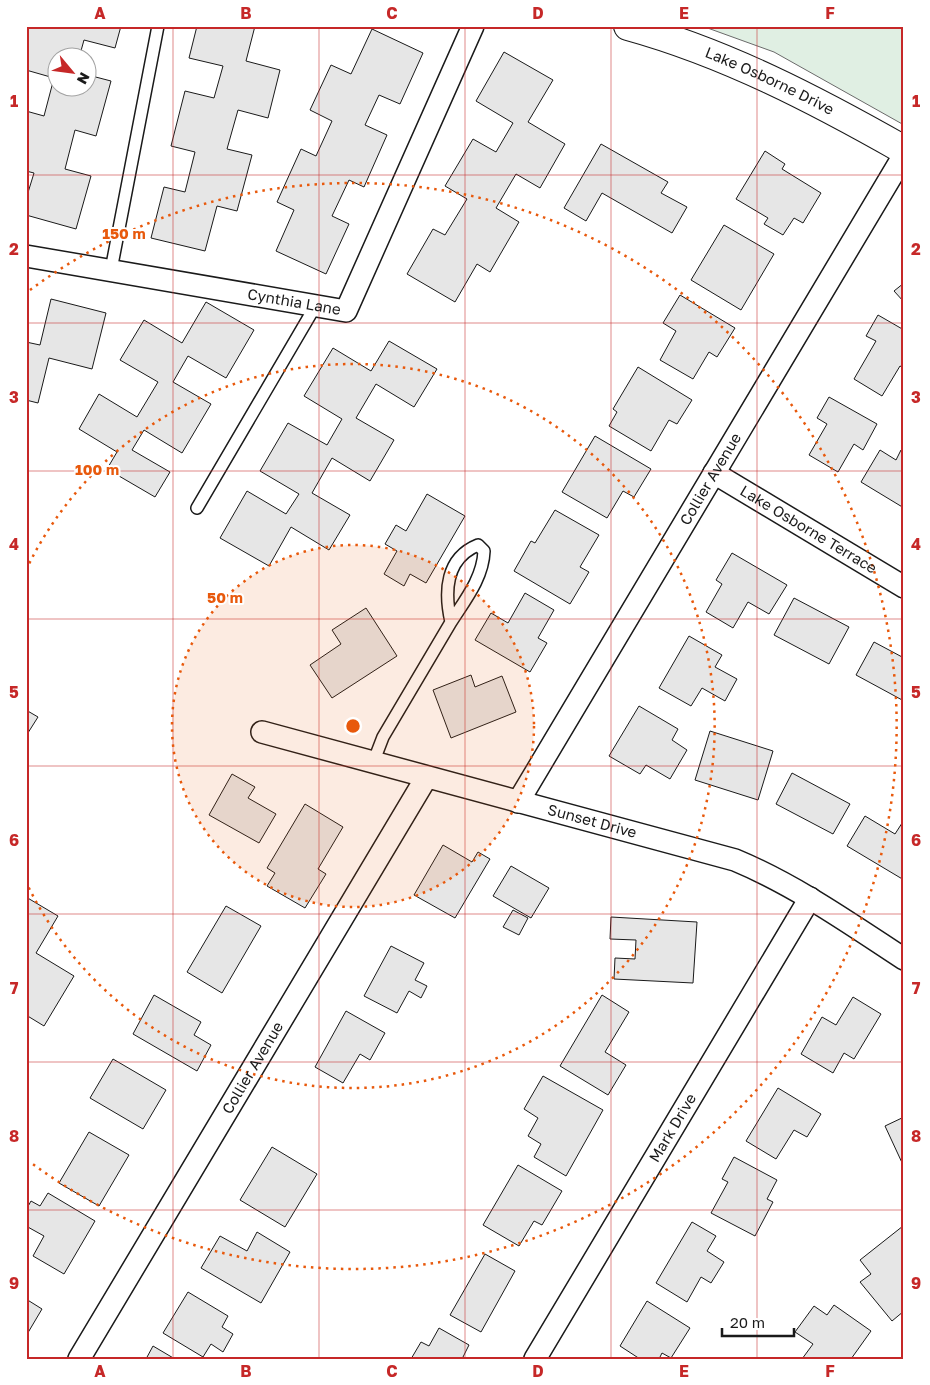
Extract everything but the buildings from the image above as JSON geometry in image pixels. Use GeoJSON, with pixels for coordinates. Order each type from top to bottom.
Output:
{"type":"FeatureCollection","features":[{"type":"Feature","properties":{"kind":"street","name":"Cynthia Lane"},"geometry":{"type":"LineString","coordinates":[[26,256],[346,311],[473,26]]}},
{"type":"Feature","properties":{"kind":"street","name":"Lake Osborne Drive"},"geometry":{"type":"LineString","coordinates":[[628,26],[693,47],[804,95],[904,150]]}},
{"type":"Feature","properties":{"kind":"street","name":"Collier Avenue"},"geometry":{"type":"LineString","coordinates":[[518,802],[904,155]]}},
{"type":"Feature","properties":{"kind":"street","name":"Lake Osborne Terrace"},"geometry":{"type":"LineString","coordinates":[[714,473],[904,586]]}},
{"type":"Feature","properties":{"kind":"street","name":"Sunset Drive"},"geometry":{"type":"LineString","coordinates":[[262,732],[426,778],[735,860],[766,873],[810,898],[904,959]]}},
{"type":"Feature","properties":{"kind":"street","name":"Collier Avenue"},"geometry":{"type":"LineString","coordinates":[[79,1359],[426,778]]}},
{"type":"Feature","properties":{"kind":"street","name":"Mark Drive"},"geometry":{"type":"LineString","coordinates":[[535,1359],[810,898]]}},
{"type":"Feature","properties":{"kind":"lane"},"geometry":{"type":"LineString","coordinates":[[111,270],[158,26]]}},
{"type":"Feature","properties":{"kind":"lane"},"geometry":{"type":"LineString","coordinates":[[197,508],[316,305]]}},
{"type":"Feature","properties":{"kind":"lane"},"geometry":{"type":"LineString","coordinates":[[374,763],[383,737],[474,586],[484,565],[484,551],[478,545],[466,550],[454,562],[447,605],[451,622]]}},
{"type":"Feature","properties":{"kind":"green space"},"geometry":{"type":"Polygon","coordinates":[[[702,26],[904,26],[904,125],[774,52],[702,26]]]}}]}
